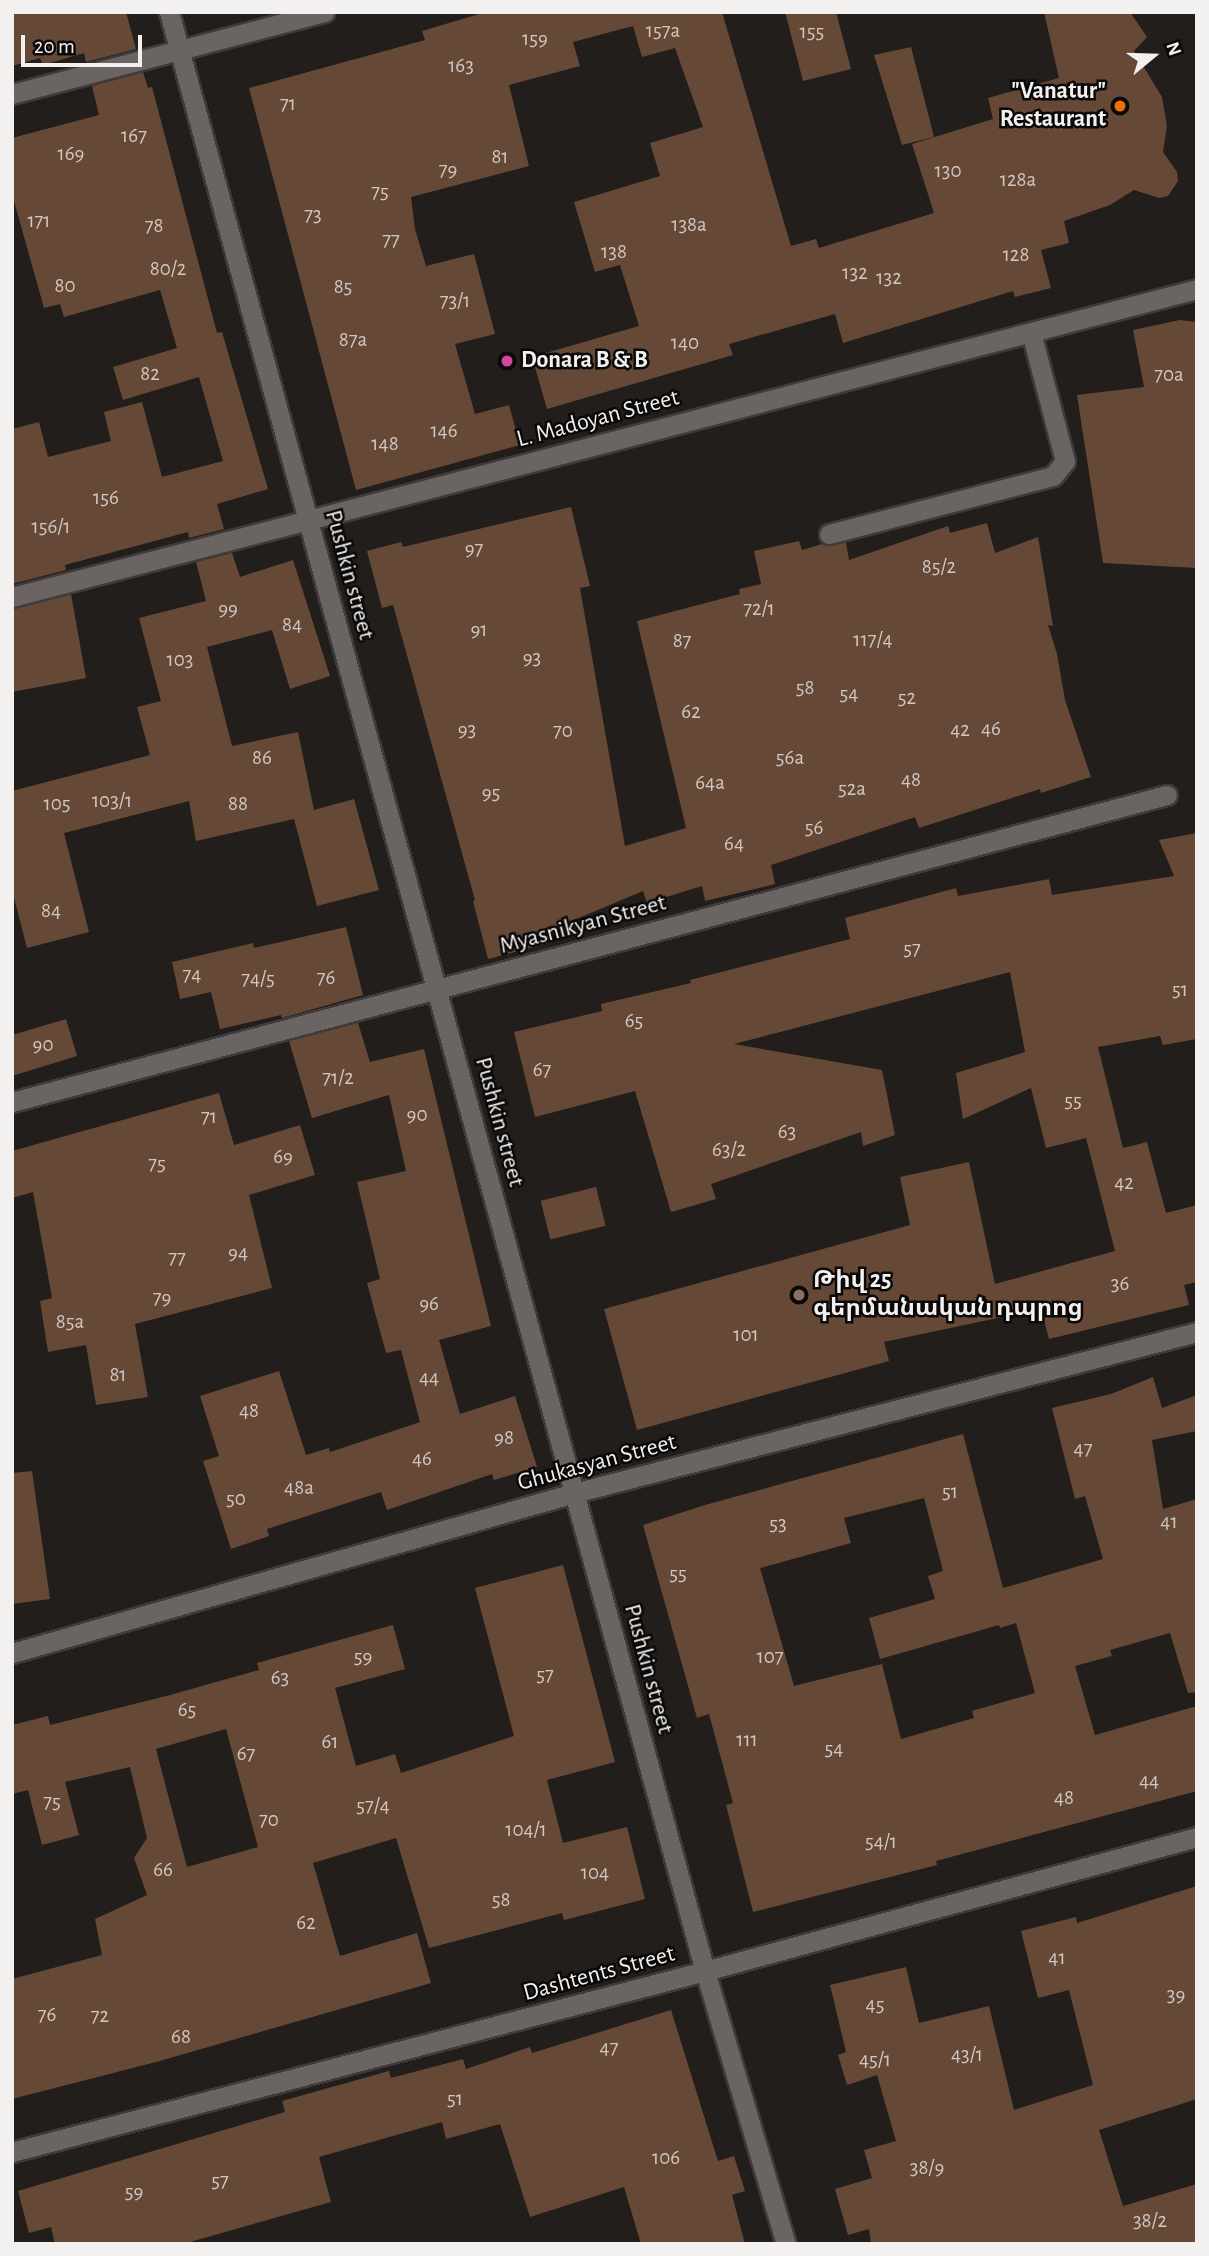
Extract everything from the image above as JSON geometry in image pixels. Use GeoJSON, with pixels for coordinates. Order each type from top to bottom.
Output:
{"type":"FeatureCollection","features":[{"type":"Feature","properties":{"kind":"street","name":"Pushkin street"},"geometry":{"type":"LineString","coordinates":[[169,12],[705,1972],[786,2244]]}},
{"type":"Feature","properties":{"kind":"street"},"geometry":{"type":"LineString","coordinates":[[12,94],[324,12]]}},
{"type":"Feature","properties":{"kind":"street","name":"L. Madoyan Street"},"geometry":{"type":"LineString","coordinates":[[12,597],[1197,289]]}},
{"type":"Feature","properties":{"kind":"street"},"geometry":{"type":"LineString","coordinates":[[829,534],[1053,476],[1065,461],[1031,332]]}},
{"type":"Feature","properties":{"kind":"street","name":"Myasnikyan Street"},"geometry":{"type":"LineString","coordinates":[[12,1102],[1167,795]]}},
{"type":"Feature","properties":{"kind":"street","name":"Ghukasyan Street"},"geometry":{"type":"LineString","coordinates":[[12,1653],[574,1493],[1197,1332]]}},
{"type":"Feature","properties":{"kind":"street","name":"Dashtents Street"},"geometry":{"type":"LineString","coordinates":[[12,2152],[705,1972],[1197,1838]]}},
{"type":"Feature","properties":{"kind":"building"},"geometry":{"type":"Polygon","coordinates":[[[12,12],[126,12],[136,49],[86,62],[84,53],[43,65],[40,58],[12,66],[12,12]]]}},
{"type":"Feature","properties":{"kind":"building"},"geometry":{"type":"Polygon","coordinates":[[[486,12],[722,12],[791,246],[816,239],[819,248],[934,213],[912,144],[993,119],[988,98],[1059,78],[1044,12],[1130,12],[1147,37],[1134,51],[1162,97],[1167,126],[1163,152],[1177,172],[1178,181],[1168,196],[1159,198],[1134,190],[1110,205],[1064,221],[1069,243],[1041,250],[1051,288],[1015,297],[1013,291],[843,343],[835,314],[729,344],[733,355],[547,409],[532,357],[639,326],[620,265],[595,272],[574,202],[660,176],[650,143],[703,127],[675,48],[642,57],[633,26],[573,42],[580,66],[509,85],[529,166],[411,197],[415,229],[426,266],[474,254],[495,334],[455,344],[475,414],[509,405],[520,445],[356,490],[249,88],[425,40],[422,31],[486,12]]]}},
{"type":"Feature","properties":{"kind":"building"},"geometry":{"type":"Polygon","coordinates":[[[785,12],[836,12],[851,69],[803,81],[785,12]]]}},
{"type":"Feature","properties":{"kind":"building"},"geometry":{"type":"Polygon","coordinates":[[[911,47],[934,137],[902,145],[874,55],[911,47]]]}},
{"type":"Feature","properties":{"kind":"building"},"geometry":{"type":"Polygon","coordinates":[[[143,72],[148,88],[152,87],[217,333],[222,332],[268,489],[217,504],[224,529],[189,538],[188,532],[65,565],[66,570],[12,584],[12,429],[39,422],[48,457],[111,441],[104,412],[142,402],[162,477],[223,461],[199,377],[123,400],[113,367],[177,348],[160,290],[64,317],[60,304],[44,308],[12,194],[12,138],[99,115],[92,86],[143,72]]]}},
{"type":"Feature","properties":{"kind":"building"},"geometry":{"type":"Polygon","coordinates":[[[1180,320],[1197,322],[1197,568],[1103,563],[1077,395],[1144,387],[1133,330],[1180,320]]]}},
{"type":"Feature","properties":{"kind":"building"},"geometry":{"type":"Polygon","coordinates":[[[571,507],[590,586],[580,588],[625,846],[686,828],[637,621],[740,594],[739,589],[761,584],[754,551],[799,541],[802,550],[822,544],[831,546],[846,542],[849,560],[948,526],[950,533],[987,523],[995,553],[1038,537],[1053,626],[1048,625],[1057,654],[1065,700],[1091,777],[1041,793],[1040,789],[919,828],[915,817],[771,865],[775,884],[705,901],[702,886],[647,903],[643,891],[574,920],[578,935],[488,959],[473,901],[475,900],[393,605],[382,608],[367,551],[401,542],[403,547],[571,507]]]}},
{"type":"Feature","properties":{"kind":"building"},"geometry":{"type":"Polygon","coordinates":[[[232,553],[240,577],[293,560],[330,676],[290,689],[272,630],[207,647],[232,746],[298,732],[314,810],[354,799],[379,890],[317,906],[294,819],[196,841],[189,801],[64,833],[89,932],[27,948],[12,890],[12,791],[150,755],[137,707],[161,701],[139,618],[206,601],[196,562],[232,553]]]}},
{"type":"Feature","properties":{"kind":"building"},"geometry":{"type":"Polygon","coordinates":[[[71,594],[86,678],[12,692],[12,609],[71,594]]]}},
{"type":"Feature","properties":{"kind":"building"},"geometry":{"type":"Polygon","coordinates":[[[1197,833],[1197,1039],[1163,1045],[1160,1036],[1098,1047],[1123,1148],[1147,1142],[1166,1213],[1197,1205],[1197,1282],[1184,1285],[1189,1305],[1049,1339],[1041,1309],[884,1342],[889,1361],[637,1430],[604,1309],[910,1225],[900,1177],[969,1162],[995,1284],[1115,1251],[1086,1138],[1046,1148],[1031,1088],[963,1119],[956,1073],[1025,1052],[1010,972],[734,1044],[882,1070],[895,1135],[863,1146],[861,1132],[711,1184],[716,1199],[671,1212],[635,1091],[535,1117],[514,1032],[602,1011],[601,1004],[691,983],[690,980],[850,939],[845,918],[956,888],[958,896],[1049,879],[1052,895],[1174,876],[1159,840],[1197,833]]]}},
{"type":"Feature","properties":{"kind":"building"},"geometry":{"type":"Polygon","coordinates":[[[346,927],[363,995],[282,1018],[281,1015],[220,1029],[211,992],[180,999],[172,962],[253,943],[254,948],[346,927]]]}},
{"type":"Feature","properties":{"kind":"building"},"geometry":{"type":"Polygon","coordinates":[[[66,1019],[77,1056],[12,1076],[12,1035],[66,1019]]]}},
{"type":"Feature","properties":{"kind":"building"},"geometry":{"type":"Polygon","coordinates":[[[358,1023],[370,1062],[424,1049],[491,1326],[439,1340],[460,1414],[515,1396],[537,1467],[494,1480],[492,1474],[387,1510],[381,1492],[267,1529],[269,1536],[231,1549],[203,1461],[219,1456],[200,1396],[279,1371],[306,1455],[329,1448],[330,1452],[420,1422],[401,1350],[386,1353],[367,1283],[380,1279],[357,1182],[406,1171],[389,1095],[312,1118],[289,1041],[358,1023]]]}},
{"type":"Feature","properties":{"kind":"building"},"geometry":{"type":"Polygon","coordinates":[[[219,1093],[234,1145],[300,1125],[315,1175],[249,1195],[272,1288],[135,1324],[148,1397],[96,1405],[86,1345],[48,1352],[40,1301],[52,1298],[33,1192],[12,1198],[12,1151],[219,1093]]]}},
{"type":"Feature","properties":{"kind":"building"},"geometry":{"type":"Polygon","coordinates":[[[596,1187],[606,1226],[550,1240],[541,1201],[596,1187]]]}},
{"type":"Feature","properties":{"kind":"building"},"geometry":{"type":"Polygon","coordinates":[[[1153,1377],[1162,1408],[1197,1395],[1197,1431],[1152,1440],[1163,1509],[1197,1499],[1197,1692],[1188,1693],[1170,1633],[1110,1650],[1112,1656],[1075,1666],[1095,1735],[1197,1706],[1197,1791],[936,1861],[937,1865],[753,1912],[726,1805],[733,1803],[709,1714],[697,1718],[643,1525],[705,1505],[963,1434],[1003,1588],[1103,1559],[1085,1496],[1075,1499],[1052,1408],[1111,1394],[1153,1377]],[[924,1498],[844,1518],[851,1543],[760,1568],[794,1686],[882,1664],[901,1739],[974,1718],[972,1711],[1035,1693],[1016,1623],[1000,1628],[999,1625],[880,1659],[869,1618],[935,1599],[928,1576],[943,1571],[924,1498]]]}},
{"type":"Feature","properties":{"kind":"building"},"geometry":{"type":"Polygon","coordinates":[[[32,1471],[50,1599],[12,1604],[12,1473],[32,1471]]]}},
{"type":"Feature","properties":{"kind":"building"},"geometry":{"type":"Polygon","coordinates":[[[563,1565],[615,1762],[547,1780],[563,1843],[627,1827],[645,1899],[564,1920],[562,1913],[429,1948],[396,1838],[313,1863],[340,1956],[417,1933],[431,1983],[156,2062],[12,2099],[12,1979],[102,1955],[95,1919],[147,1895],[134,1858],[147,1838],[130,1767],[65,1782],[79,1835],[42,1845],[28,1790],[12,1794],[12,1725],[48,1716],[50,1725],[170,1695],[259,1670],[257,1663],[393,1625],[405,1669],[335,1688],[356,1766],[395,1754],[401,1773],[514,1736],[475,1588],[563,1565]],[[226,1729],[156,1749],[187,1867],[258,1847],[226,1729]]]}},
{"type":"Feature","properties":{"kind":"building"},"geometry":{"type":"Polygon","coordinates":[[[1197,1886],[1197,2099],[1099,2130],[1123,2206],[1197,2184],[1197,2244],[871,2244],[869,2229],[848,2235],[835,2189],[872,2178],[864,2150],[896,2141],[877,2075],[847,2085],[838,2055],[846,2052],[830,1985],[906,1967],[919,2023],[989,2006],[1014,2110],[1093,2085],[1069,1990],[1038,1998],[1021,1931],[1076,1917],[1077,1923],[1197,1886]]]}},
{"type":"Feature","properties":{"kind":"building"},"geometry":{"type":"Polygon","coordinates":[[[671,2010],[718,2161],[734,2156],[745,2191],[732,2195],[745,2244],[641,2244],[624,2187],[530,2217],[500,2124],[446,2139],[442,2122],[319,2157],[331,2202],[183,2244],[55,2244],[51,2227],[29,2233],[18,2191],[285,2112],[282,2101],[389,2071],[391,2078],[463,2059],[466,2069],[530,2047],[532,2053],[671,2010]]]}},
{"type":"Feature","properties":{"kind":"place","name":"\"Vanatur\" Restaurant"},"geometry":{"type":"Point","coordinates":[1120,106]}},
{"type":"Feature","properties":{"kind":"place","name":"Donara B & B"},"geometry":{"type":"Point","coordinates":[507,361]}},
{"type":"Feature","properties":{"kind":"place","name":"Թիվ 25 գերմանական դպրոց"},"geometry":{"type":"Point","coordinates":[799,1295]}}]}
